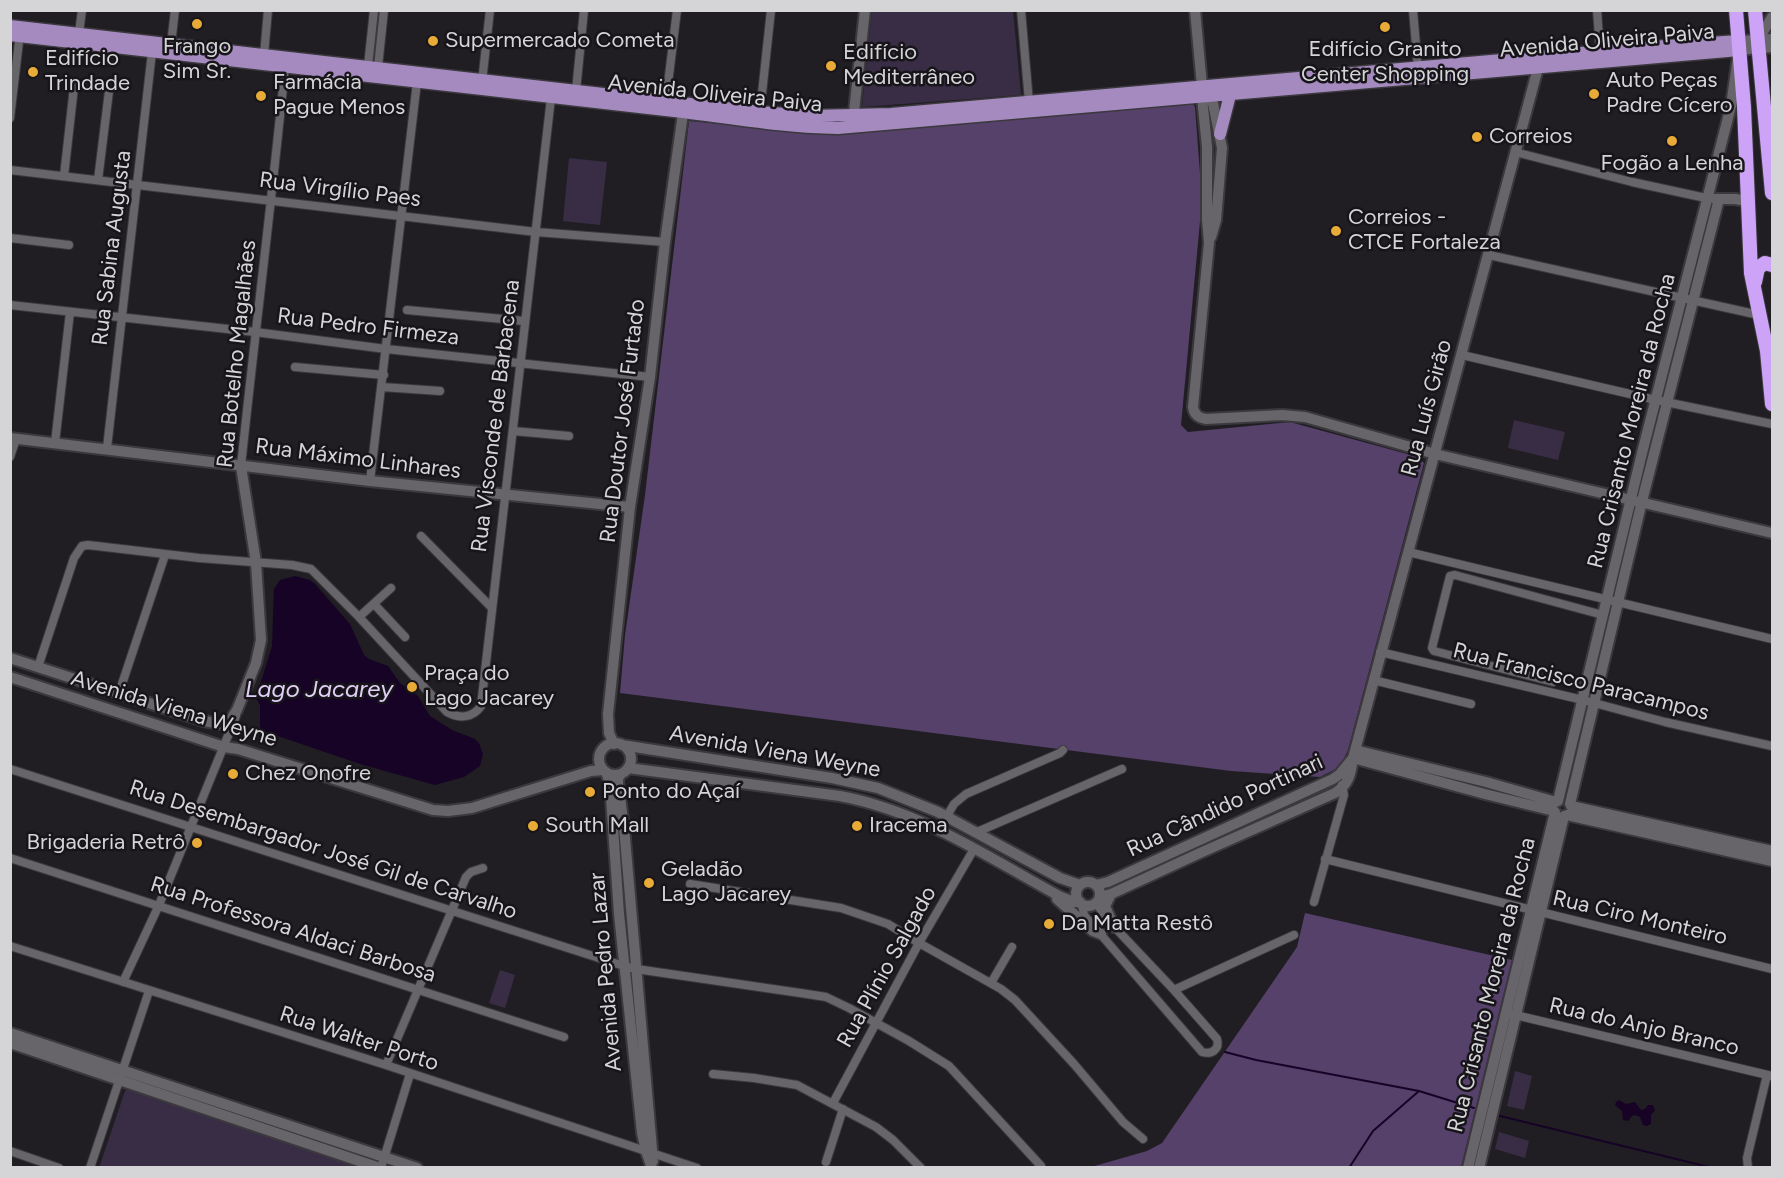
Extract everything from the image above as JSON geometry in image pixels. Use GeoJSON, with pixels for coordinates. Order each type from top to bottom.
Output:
{"type":"FeatureCollection","features":[{"type":"Feature","properties":{"kind":"highway"},"geometry":{"type":"LineString","coordinates":[[1736,10],[1744,107],[1751,273],[1768,361],[1773,404]]}},
{"type":"Feature","properties":{"kind":"highway"},"geometry":{"type":"LineString","coordinates":[[1755,10],[1763,45],[1773,194]]}},
{"type":"Feature","properties":{"kind":"highway"},"geometry":{"type":"LineString","coordinates":[[1755,291],[1758,268],[1765,263],[1773,265]]}},
{"type":"Feature","properties":{"kind":"main road","name":"Avenida Oliveira Paiva"},"geometry":{"type":"LineString","coordinates":[[15,31],[79,33],[373,66],[551,98],[760,112],[853,121],[891,114],[1029,102],[1204,93],[1230,95],[1539,68],[1739,46]]}},
{"type":"Feature","properties":{"kind":"main road","name":"Avenida Oliveira Paiva"},"geometry":{"type":"LineString","coordinates":[[15,31],[152,52],[417,82],[482,84],[666,100],[683,107],[799,126],[1204,93],[1418,69],[1600,52],[1739,46]]}},
{"type":"Feature","properties":{"kind":"main road"},"geometry":{"type":"LineString","coordinates":[[1220,134],[1230,95]]}},
{"type":"Feature","properties":{"kind":"street"},"geometry":{"type":"LineString","coordinates":[[79,33],[82,10]]}},
{"type":"Feature","properties":{"kind":"street"},"geometry":{"type":"LineString","coordinates":[[171,44],[175,10]]}},
{"type":"Feature","properties":{"kind":"street"},"geometry":{"type":"LineString","coordinates":[[264,55],[268,10]]}},
{"type":"Feature","properties":{"kind":"street"},"geometry":{"type":"LineString","coordinates":[[373,66],[374,10]]}},
{"type":"Feature","properties":{"kind":"street"},"geometry":{"type":"LineString","coordinates":[[373,66],[384,10]]}},
{"type":"Feature","properties":{"kind":"street"},"geometry":{"type":"LineString","coordinates":[[482,84],[490,10]]}},
{"type":"Feature","properties":{"kind":"street"},"geometry":{"type":"LineString","coordinates":[[576,91],[584,10]]}},
{"type":"Feature","properties":{"kind":"street"},"geometry":{"type":"LineString","coordinates":[[666,100],[677,10]]}},
{"type":"Feature","properties":{"kind":"street"},"geometry":{"type":"LineString","coordinates":[[760,112],[771,10]]}},
{"type":"Feature","properties":{"kind":"street"},"geometry":{"type":"LineString","coordinates":[[853,121],[865,10]]}},
{"type":"Feature","properties":{"kind":"street"},"geometry":{"type":"LineString","coordinates":[[1021,10],[1029,102]]}},
{"type":"Feature","properties":{"kind":"street"},"geometry":{"type":"LineString","coordinates":[[1196,10],[1204,93],[1209,243],[1193,407],[1197,415],[1206,419],[1282,415],[1305,417],[1435,454],[1773,533]]}},
{"type":"Feature","properties":{"kind":"street"},"geometry":{"type":"LineString","coordinates":[[1413,10],[1418,69]]}},
{"type":"Feature","properties":{"kind":"street"},"geometry":{"type":"LineString","coordinates":[[1597,10],[1600,52]]}},
{"type":"Feature","properties":{"kind":"street"},"geometry":{"type":"LineString","coordinates":[[1763,45],[1773,17]]}},
{"type":"Feature","properties":{"kind":"street"},"geometry":{"type":"LineString","coordinates":[[10,118],[15,31]]}},
{"type":"Feature","properties":{"kind":"street"},"geometry":{"type":"LineString","coordinates":[[1739,46],[1763,45],[1773,39]]}},
{"type":"Feature","properties":{"kind":"street","name":"Rua Crisanto Moreira da Rocha"},"geometry":{"type":"LineString","coordinates":[[1562,808],[1595,703],[1612,601],[1661,402],[1706,198],[1731,106],[1739,46]]}},
{"type":"Feature","properties":{"kind":"street","name":"Rua Sabina Augusta"},"geometry":{"type":"LineString","coordinates":[[107,448],[152,52]]}},
{"type":"Feature","properties":{"kind":"street","name":"Rua Botelho Magalhães"},"geometry":{"type":"LineString","coordinates":[[123,982],[159,905],[226,738],[235,721],[237,710],[256,663],[261,640],[256,563],[242,465],[285,67]]}},
{"type":"Feature","properties":{"kind":"street","name":"Rua Luís Girão"},"geometry":{"type":"LineString","coordinates":[[1354,754],[1539,68]]}},
{"type":"Feature","properties":{"kind":"street"},"geometry":{"type":"LineString","coordinates":[[370,481],[417,82]]}},
{"type":"Feature","properties":{"kind":"street"},"geometry":{"type":"LineString","coordinates":[[64,176],[74,87]]}},
{"type":"Feature","properties":{"kind":"street"},"geometry":{"type":"LineString","coordinates":[[98,180],[109,91]]}},
{"type":"Feature","properties":{"kind":"street"},"geometry":{"type":"LineString","coordinates":[[1204,93],[1213,103],[1222,148],[1216,220],[1209,243]]}},
{"type":"Feature","properties":{"kind":"street","name":"Rua Visconde de Barbacena"},"geometry":{"type":"LineString","coordinates":[[359,616],[441,706],[452,715],[470,716],[481,706],[551,98]]}},
{"type":"Feature","properties":{"kind":"street","name":"Rua Doutor José Furtado"},"geometry":{"type":"LineString","coordinates":[[618,745],[609,733],[608,714],[630,507],[650,377],[683,107]]}},
{"type":"Feature","properties":{"kind":"street"},"geometry":{"type":"LineString","coordinates":[[1207,147],[1213,153],[1222,148]]}},
{"type":"Feature","properties":{"kind":"street"},"geometry":{"type":"LineString","coordinates":[[1515,152],[1706,198],[1747,201]]}},
{"type":"Feature","properties":{"kind":"street","name":"Rua Virgílio Paes"},"geometry":{"type":"LineString","coordinates":[[10,170],[536,232],[665,242]]}},
{"type":"Feature","properties":{"kind":"street","name":"Rua Crisanto Moreira da Rocha"},"geometry":{"type":"LineString","coordinates":[[1661,402],[1694,301],[1719,199]]}},
{"type":"Feature","properties":{"kind":"street"},"geometry":{"type":"LineString","coordinates":[[10,238],[69,245]]}},
{"type":"Feature","properties":{"kind":"street"},"geometry":{"type":"LineString","coordinates":[[1489,255],[1759,315]]}},
{"type":"Feature","properties":{"kind":"street","name":"Rua Pedro Firmeza"},"geometry":{"type":"LineString","coordinates":[[10,305],[650,377]]}},
{"type":"Feature","properties":{"kind":"street"},"geometry":{"type":"LineString","coordinates":[[407,310],[524,321]]}},
{"type":"Feature","properties":{"kind":"street"},"geometry":{"type":"LineString","coordinates":[[55,443],[70,312]]}},
{"type":"Feature","properties":{"kind":"street"},"geometry":{"type":"LineString","coordinates":[[1462,355],[1661,402],[1773,424]]}},
{"type":"Feature","properties":{"kind":"street"},"geometry":{"type":"LineString","coordinates":[[295,367],[384,375]]}},
{"type":"Feature","properties":{"kind":"street"},"geometry":{"type":"LineString","coordinates":[[382,387],[440,391]]}},
{"type":"Feature","properties":{"kind":"street"},"geometry":{"type":"LineString","coordinates":[[513,431],[569,436]]}},
{"type":"Feature","properties":{"kind":"street"},"geometry":{"type":"LineString","coordinates":[[10,457],[14,438]]}},
{"type":"Feature","properties":{"kind":"street","name":"Rua Máximo Linhares"},"geometry":{"type":"LineString","coordinates":[[14,438],[370,481],[630,507]]}},
{"type":"Feature","properties":{"kind":"street"},"geometry":{"type":"LineString","coordinates":[[421,536],[492,608]]}},
{"type":"Feature","properties":{"kind":"street"},"geometry":{"type":"LineString","coordinates":[[39,667],[79,549],[82,546],[292,565],[311,569],[359,616],[391,588]]}},
{"type":"Feature","properties":{"kind":"street"},"geometry":{"type":"LineString","coordinates":[[1408,552],[1773,639]]}},
{"type":"Feature","properties":{"kind":"street"},"geometry":{"type":"LineString","coordinates":[[119,693],[165,555]]}},
{"type":"Feature","properties":{"kind":"street"},"geometry":{"type":"LineString","coordinates":[[1553,682],[1434,652],[1432,648],[1450,576],[1455,575],[1603,615]]}},
{"type":"Feature","properties":{"kind":"street","name":"Rua Crisanto Moreira da Rocha"},"geometry":{"type":"LineString","coordinates":[[1479,1167],[1512,1014],[1562,808],[1583,700],[1603,615],[1612,601]]}},
{"type":"Feature","properties":{"kind":"street"},"geometry":{"type":"LineString","coordinates":[[375,604],[405,637]]}},
{"type":"Feature","properties":{"kind":"street","name":"Rua Francisco Paracampos"},"geometry":{"type":"LineString","coordinates":[[1380,652],[1773,746]]}},
{"type":"Feature","properties":{"kind":"street","name":"Avenida Viena Weyne"},"geometry":{"type":"LineString","coordinates":[[10,658],[204,721],[221,724],[230,721],[237,710]]}},
{"type":"Feature","properties":{"kind":"street","name":"Avenida Viena Weyne"},"geometry":{"type":"LineString","coordinates":[[10,678],[224,747],[238,749],[425,808],[441,811],[472,808],[591,771],[605,771]]}},
{"type":"Feature","properties":{"kind":"street"},"geometry":{"type":"LineString","coordinates":[[1373,680],[1471,705]]}},
{"type":"Feature","properties":{"kind":"street"},"geometry":{"type":"LineString","coordinates":[[618,745],[630,755],[625,771],[612,775],[605,771],[599,762],[600,753],[606,746],[618,745]]}},
{"type":"Feature","properties":{"kind":"street","name":"Avenida Viena Weyne"},"geometry":{"type":"LineString","coordinates":[[618,745],[860,783],[878,788],[913,800],[943,814],[1060,878],[1080,885]]}},
{"type":"Feature","properties":{"kind":"street"},"geometry":{"type":"LineString","coordinates":[[930,826],[931,817],[943,814],[966,794],[1063,750]]}},
{"type":"Feature","properties":{"kind":"street"},"geometry":{"type":"LineString","coordinates":[[1354,754],[1485,794],[1562,808],[1688,837],[1773,861]]}},
{"type":"Feature","properties":{"kind":"street","name":"Rua Cândido Portinari"},"geometry":{"type":"LineString","coordinates":[[1102,898],[1339,775],[1354,754]]}},
{"type":"Feature","properties":{"kind":"street","name":"Rua Cândido Portinari"},"geometry":{"type":"LineString","coordinates":[[1096,885],[1335,793],[1343,788],[1351,776],[1354,754]]}},
{"type":"Feature","properties":{"kind":"street","name":"Rua Desembargador José Gil de Carvalho"},"geometry":{"type":"LineString","coordinates":[[10,769],[624,966],[826,997],[909,1041],[949,1066],[1041,1166]]}},
{"type":"Feature","properties":{"kind":"street"},"geometry":{"type":"LineString","coordinates":[[977,832],[1122,769]]}},
{"type":"Feature","properties":{"kind":"street","name":"Avenida Pedro Lazar"},"geometry":{"type":"LineString","coordinates":[[605,771],[610,784],[636,969],[642,1132],[652,1167]]}},
{"type":"Feature","properties":{"kind":"street","name":"Avenida Viena Weyne"},"geometry":{"type":"LineString","coordinates":[[625,771],[840,796],[874,804],[930,826],[1051,892],[1067,900],[1081,903]]}},
{"type":"Feature","properties":{"kind":"street","name":"Avenida Pedro Lazar"},"geometry":{"type":"LineString","coordinates":[[625,771],[618,778],[624,827],[624,966],[637,1037]]}},
{"type":"Feature","properties":{"kind":"street"},"geometry":{"type":"LineString","coordinates":[[1314,902],[1344,795],[1339,775]]}},
{"type":"Feature","properties":{"kind":"street"},"geometry":{"type":"LineString","coordinates":[[908,817],[914,811],[913,800]]}},
{"type":"Feature","properties":{"kind":"street"},"geometry":{"type":"LineString","coordinates":[[1688,837],[1773,851]]}},
{"type":"Feature","properties":{"kind":"street","name":"Rua Plínio Salgado"},"geometry":{"type":"LineString","coordinates":[[833,1103],[875,1023],[974,849]]}},
{"type":"Feature","properties":{"kind":"street","name":"Rua Professora Aldaci Barbosa"},"geometry":{"type":"LineString","coordinates":[[10,858],[564,1037]]}},
{"type":"Feature","properties":{"kind":"street","name":"Rua Ciro Monteiro"},"geometry":{"type":"LineString","coordinates":[[1325,859],[1773,969]]}},
{"type":"Feature","properties":{"kind":"street"},"geometry":{"type":"LineString","coordinates":[[386,1065],[466,877],[471,872],[483,868]]}},
{"type":"Feature","properties":{"kind":"street"},"geometry":{"type":"LineString","coordinates":[[1102,898],[1105,917],[1114,927],[1174,990],[1217,1039],[1218,1046],[1215,1050],[1208,1053],[1202,1052],[1084,915],[1076,894],[1080,885],[1088,882],[1099,888],[1114,927]]}},
{"type":"Feature","properties":{"kind":"street"},"geometry":{"type":"LineString","coordinates":[[690,884],[841,908],[888,924],[919,944],[1001,988],[1074,1064],[1124,1122],[1143,1139]]}},
{"type":"Feature","properties":{"kind":"street"},"geometry":{"type":"LineString","coordinates":[[1051,892],[1093,931],[1101,934]]}},
{"type":"Feature","properties":{"kind":"street"},"geometry":{"type":"LineString","coordinates":[[1081,903],[1088,905],[1102,898]]}},
{"type":"Feature","properties":{"kind":"street"},"geometry":{"type":"LineString","coordinates":[[1174,990],[1294,935]]}},
{"type":"Feature","properties":{"kind":"street","name":"Rua Walter Porto"},"geometry":{"type":"LineString","coordinates":[[10,946],[386,1065],[697,1167]]}},
{"type":"Feature","properties":{"kind":"street"},"geometry":{"type":"LineString","coordinates":[[991,983],[1011,947]]}},
{"type":"Feature","properties":{"kind":"street"},"geometry":{"type":"LineString","coordinates":[[90,1167],[149,991]]}},
{"type":"Feature","properties":{"kind":"street","name":"Rua Crisanto Moreira da Rocha"},"geometry":{"type":"LineString","coordinates":[[1468,1167],[1512,1014]]}},
{"type":"Feature","properties":{"kind":"street","name":"Rua do Anjo Branco"},"geometry":{"type":"LineString","coordinates":[[1512,1014],[1770,1075]]}},
{"type":"Feature","properties":{"kind":"street"},"geometry":{"type":"LineString","coordinates":[[10,1033],[381,1164],[417,1167]]}},
{"type":"Feature","properties":{"kind":"street"},"geometry":{"type":"LineString","coordinates":[[10,1043],[121,1074]]}},
{"type":"Feature","properties":{"kind":"street"},"geometry":{"type":"LineString","coordinates":[[381,1164],[410,1074]]}},
{"type":"Feature","properties":{"kind":"street"},"geometry":{"type":"LineString","coordinates":[[713,1074],[797,1085],[876,1127],[921,1167]]}},
{"type":"Feature","properties":{"kind":"street"},"geometry":{"type":"LineString","coordinates":[[1749,1167],[1747,1158],[1770,1075]]}},
{"type":"Feature","properties":{"kind":"street"},"geometry":{"type":"LineString","coordinates":[[826,1162],[843,1109]]}},
{"type":"Feature","properties":{"kind":"street"},"geometry":{"type":"LineString","coordinates":[[10,1151],[59,1167]]}},
{"type":"Feature","properties":{"kind":"shaded area"},"geometry":{"type":"Polygon","coordinates":[[[872,11],[1013,11],[1021,95],[862,107],[872,11]]]}},
{"type":"Feature","properties":{"kind":"shaded area"},"geometry":{"type":"Polygon","coordinates":[[[1193,104],[1202,200],[1181,425],[1188,432],[1290,422],[1418,457],[1424,463],[1348,750],[1336,769],[1320,777],[1231,771],[620,693],[625,635],[645,495],[689,121],[797,131],[871,132],[1193,104]]]}},
{"type":"Feature","properties":{"kind":"shaded area"},"geometry":{"type":"Polygon","coordinates":[[[569,158],[607,162],[600,225],[563,221],[569,158]]]}},
{"type":"Feature","properties":{"kind":"shaded area"},"geometry":{"type":"Polygon","coordinates":[[[1514,420],[1565,432],[1558,460],[1508,448],[1514,420]]]}},
{"type":"Feature","properties":{"kind":"shaded area"},"geometry":{"type":"Polygon","coordinates":[[[1305,913],[1512,960],[1461,1167],[1091,1167],[1147,1151],[1162,1143],[1297,947],[1305,913]]]}},
{"type":"Feature","properties":{"kind":"shaded area"},"geometry":{"type":"Polygon","coordinates":[[[500,970],[515,975],[505,1008],[489,1003],[500,970]]]}},
{"type":"Feature","properties":{"kind":"shaded area"},"geometry":{"type":"Polygon","coordinates":[[[1515,1071],[1532,1076],[1524,1110],[1507,1106],[1515,1071]]]}},
{"type":"Feature","properties":{"kind":"shaded area"},"geometry":{"type":"Polygon","coordinates":[[[129,1089],[364,1167],[99,1168],[125,1091],[129,1089]]]}},
{"type":"Feature","properties":{"kind":"shaded area"},"geometry":{"type":"Polygon","coordinates":[[[1499,1132],[1529,1141],[1525,1158],[1495,1149],[1499,1132]]]}},
{"type":"Feature","properties":{"kind":"water","name":"Lago Jacarey"},"geometry":{"type":"Polygon","coordinates":[[[295,576],[310,580],[315,584],[350,624],[364,655],[388,666],[400,683],[418,696],[430,716],[479,743],[483,754],[480,766],[464,777],[435,785],[360,764],[263,731],[260,727],[260,705],[256,698],[272,646],[274,589],[280,580],[295,576]]]}},
{"type":"Feature","properties":{"kind":"water"},"geometry":{"type":"Polygon","coordinates":[[[1619,1100],[1626,1104],[1635,1102],[1641,1110],[1648,1105],[1653,1105],[1655,1110],[1651,1115],[1651,1124],[1643,1125],[1640,1117],[1635,1115],[1628,1121],[1623,1120],[1622,1111],[1615,1105],[1619,1100]]]}},
{"type":"Feature","properties":{"kind":"waterway"},"geometry":{"type":"LineString","coordinates":[[1225,1052],[1419,1091]]}},
{"type":"Feature","properties":{"kind":"waterway"},"geometry":{"type":"LineString","coordinates":[[1349,1168],[1373,1131],[1419,1091],[1474,1108]]}},
{"type":"Feature","properties":{"kind":"waterway"},"geometry":{"type":"LineString","coordinates":[[1500,1116],[1713,1168]]}},
{"type":"Feature","properties":{"kind":"place","name":"Frango Sim Sr."},"geometry":{"type":"Point","coordinates":[197,24]}},
{"type":"Feature","properties":{"kind":"place","name":"Edifício Granito Center Shopping"},"geometry":{"type":"Point","coordinates":[1385,27]}},
{"type":"Feature","properties":{"kind":"place","name":"Supermercado Cometa"},"geometry":{"type":"Point","coordinates":[433,41]}},
{"type":"Feature","properties":{"kind":"place","name":"Edifício Mediterrâneo"},"geometry":{"type":"Point","coordinates":[831,66]}},
{"type":"Feature","properties":{"kind":"place","name":"Edifício Trindade"},"geometry":{"type":"Point","coordinates":[33,72]}},
{"type":"Feature","properties":{"kind":"place","name":"Auto Peças Padre Cícero"},"geometry":{"type":"Point","coordinates":[1594,94]}},
{"type":"Feature","properties":{"kind":"place","name":"Farmácia Pague Menos"},"geometry":{"type":"Point","coordinates":[261,96]}},
{"type":"Feature","properties":{"kind":"place","name":"Correios"},"geometry":{"type":"Point","coordinates":[1477,137]}},
{"type":"Feature","properties":{"kind":"place","name":"Fogão a Lenha"},"geometry":{"type":"Point","coordinates":[1672,141]}},
{"type":"Feature","properties":{"kind":"place","name":"Correios - CTCE Fortaleza"},"geometry":{"type":"Point","coordinates":[1336,231]}},
{"type":"Feature","properties":{"kind":"place","name":"Praça do Lago Jacarey"},"geometry":{"type":"Point","coordinates":[412,687]}},
{"type":"Feature","properties":{"kind":"place","name":"Chez Onofre"},"geometry":{"type":"Point","coordinates":[233,774]}},
{"type":"Feature","properties":{"kind":"place","name":"Ponto do Açaí"},"geometry":{"type":"Point","coordinates":[590,792]}},
{"type":"Feature","properties":{"kind":"place","name":"South Mall"},"geometry":{"type":"Point","coordinates":[533,826]}},
{"type":"Feature","properties":{"kind":"place","name":"Iracema"},"geometry":{"type":"Point","coordinates":[857,826]}},
{"type":"Feature","properties":{"kind":"place","name":"Brigaderia Retrô"},"geometry":{"type":"Point","coordinates":[197,843]}},
{"type":"Feature","properties":{"kind":"place","name":"Geladão Lago Jacarey"},"geometry":{"type":"Point","coordinates":[649,883]}},
{"type":"Feature","properties":{"kind":"place","name":"Da Matta Restô"},"geometry":{"type":"Point","coordinates":[1049,924]}}]}
